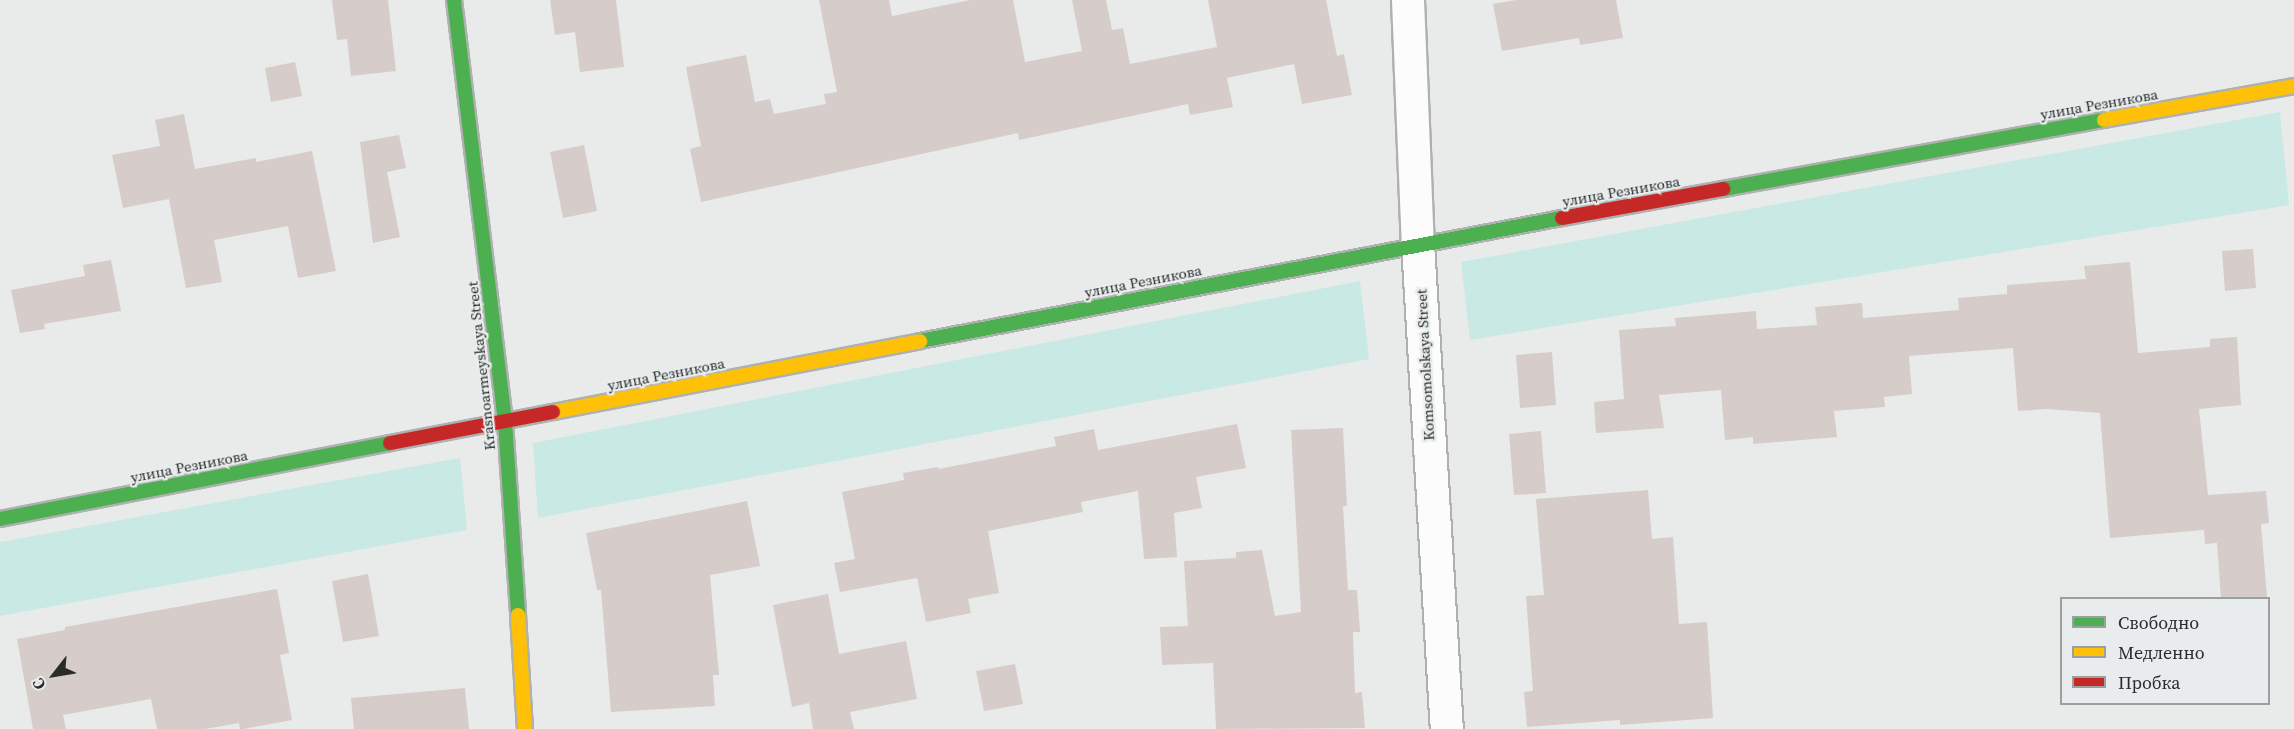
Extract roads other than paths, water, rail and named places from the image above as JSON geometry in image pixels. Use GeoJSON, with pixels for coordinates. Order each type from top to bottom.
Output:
{"type":"FeatureCollection","features":[{"type":"Feature","properties":{"kind":"street","name":"Krasnoarmeyskaya Street"},"geometry":{"type":"LineString","coordinates":[[454,0],[505,422],[525,729]]}},
{"type":"Feature","properties":{"kind":"street","name":"Komsomolskaya Street"},"geometry":{"type":"LineString","coordinates":[[1408,0],[1418,244],[1447,729]]}},
{"type":"Feature","properties":{"kind":"street","name":"улица Резникова"},"geometry":{"type":"LineString","coordinates":[[0,519],[1418,244],[2294,86]]}}]}
